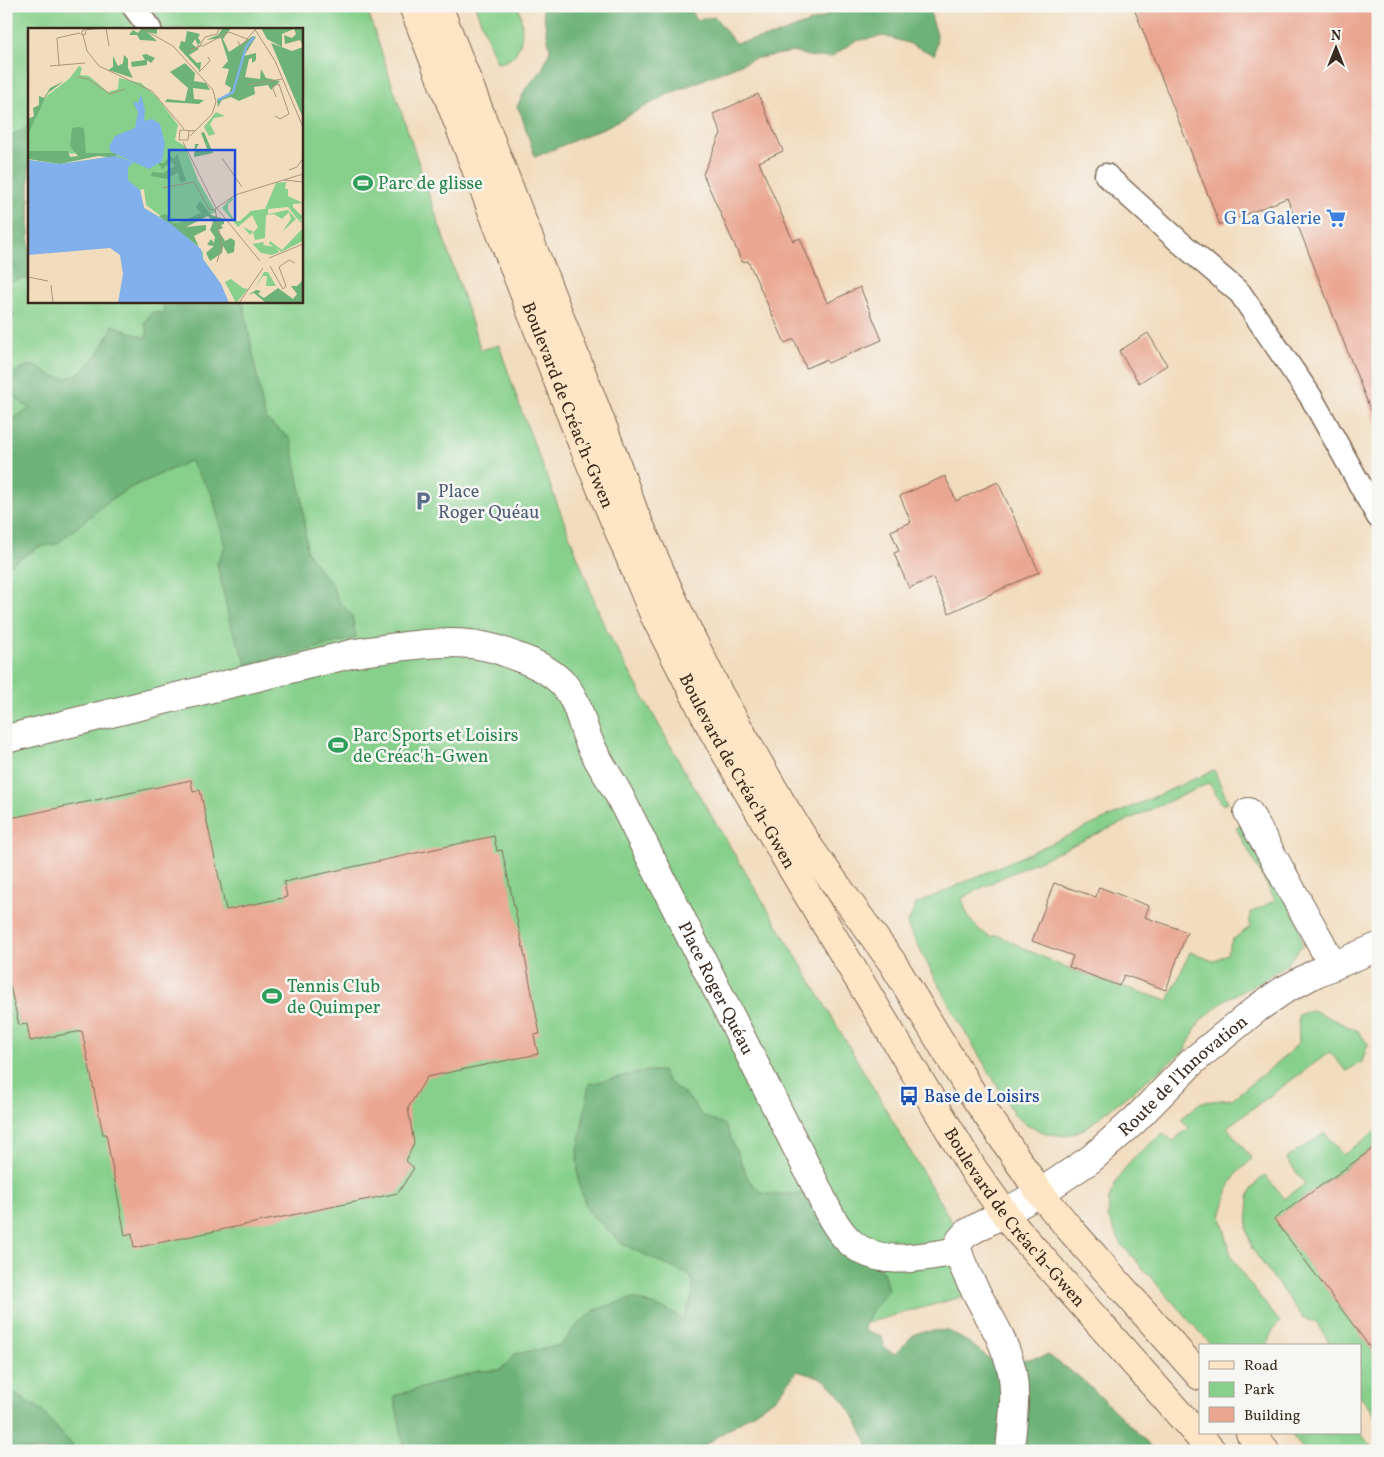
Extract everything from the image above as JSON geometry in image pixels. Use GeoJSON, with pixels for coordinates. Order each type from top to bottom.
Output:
{"type":"FeatureCollection","features":[{"type":"Feature","properties":{"kind":"street","name":"Boulevard de Créac'h-Gwen"},"geometry":{"type":"LineString","coordinates":[[413,6],[582,443],[627,553],[659,626],[712,730],[790,865],[973,1169],[1003,1212],[1212,1451]]}},
{"type":"Feature","properties":{"kind":"street","name":"Boulevard de Créac'h-Gwen"},"geometry":{"type":"LineString","coordinates":[[438,6],[604,430],[635,516],[719,694],[786,811],[811,850],[892,962],[968,1087],[1040,1193],[1199,1375]]}},
{"type":"Feature","properties":{"kind":"street","name":"Place Roger Quéau"},"geometry":{"type":"LineString","coordinates":[[6,739],[355,654],[420,645],[468,644],[492,648],[538,664],[565,687],[578,709],[590,745],[620,795],[812,1180],[847,1239],[858,1248],[870,1254],[886,1258],[914,1258],[958,1251]]}},
{"type":"Feature","properties":{"kind":"street"},"geometry":{"type":"LineString","coordinates":[[1248,812],[1332,966]]}},
{"type":"Feature","properties":{"kind":"street","name":"Route de l'Innovation"},"geometry":{"type":"LineString","coordinates":[[958,1251],[959,1242],[967,1234],[1003,1212],[1040,1193],[1091,1159],[1134,1121],[1193,1061],[1259,1007],[1284,990],[1332,966],[1378,947]]}},
{"type":"Feature","properties":{"kind":"street"},"geometry":{"type":"LineString","coordinates":[[958,1251],[970,1280],[999,1335],[1012,1371],[1014,1403],[1010,1451]]}},
{"type":"Feature","properties":{"kind":"street"},"geometry":{"type":"LineString","coordinates":[[1251,1434],[1265,1451]]}},
{"type":"Feature","properties":{"kind":"lane"},"geometry":{"type":"LineString","coordinates":[[133,6],[149,28]]}},
{"type":"Feature","properties":{"kind":"lane"},"geometry":{"type":"LineString","coordinates":[[1106,175],[1181,243],[1240,292],[1311,397],[1378,517]]}},
{"type":"Feature","properties":{"kind":"green space","name":"Parc Sports et Loisirs de Créac'h-Gwen"},"geometry":{"type":"Polygon","coordinates":[[[6,6],[366,6],[481,350],[499,345],[520,407],[605,628],[684,770],[809,978],[991,1289],[793,1343],[510,1451],[6,1451],[6,6]]]}},
{"type":"Feature","properties":{"kind":"green space"},"geometry":{"type":"Polygon","coordinates":[[[475,6],[518,6],[522,23],[521,41],[513,56],[506,61],[497,63],[475,6]]]}},
{"type":"Feature","properties":{"kind":"green space"},"geometry":{"type":"Polygon","coordinates":[[[542,6],[690,6],[695,20],[715,17],[735,43],[773,36],[827,16],[825,6],[928,6],[937,35],[935,55],[908,43],[884,36],[855,41],[831,57],[813,57],[792,52],[753,59],[671,93],[608,126],[535,157],[517,107],[526,88],[542,70],[550,50],[542,6]]]}},
{"type":"Feature","properties":{"kind":"green space"},"geometry":{"type":"Polygon","coordinates":[[[28,126],[28,280],[23,278],[9,282],[11,288],[7,302],[14,315],[6,335],[6,139],[28,126]]]}},
{"type":"Feature","properties":{"kind":"green space"},"geometry":{"type":"Polygon","coordinates":[[[162,302],[243,302],[264,414],[269,422],[291,440],[302,498],[307,551],[319,570],[332,584],[337,599],[352,616],[356,638],[247,665],[230,623],[217,564],[225,546],[212,494],[190,461],[130,488],[105,504],[57,544],[39,547],[6,567],[6,424],[30,408],[24,405],[6,388],[6,380],[26,366],[36,367],[52,376],[61,378],[78,374],[86,368],[100,351],[113,325],[145,338],[148,332],[144,323],[152,312],[165,313],[162,302]]]}},
{"type":"Feature","properties":{"kind":"green space"},"geometry":{"type":"Polygon","coordinates":[[[1214,770],[1228,802],[1223,805],[1209,783],[1001,878],[962,898],[971,921],[978,929],[990,937],[997,935],[1066,968],[1168,1001],[1190,952],[1213,961],[1227,954],[1232,940],[1250,927],[1250,913],[1275,900],[1236,828],[1242,825],[1299,924],[1302,945],[1287,964],[1262,981],[1226,999],[1200,1021],[1184,1051],[1086,1128],[1066,1136],[1049,1134],[1028,1126],[1015,1115],[953,1012],[907,925],[916,904],[1214,770]]]}},
{"type":"Feature","properties":{"kind":"green space"},"geometry":{"type":"Polygon","coordinates":[[[1312,1010],[1358,1031],[1368,1044],[1362,1062],[1346,1071],[1330,1052],[1227,1127],[1252,1159],[1238,1172],[1230,1184],[1221,1217],[1231,1255],[1245,1278],[1280,1322],[1272,1332],[1268,1344],[1210,1344],[1122,1245],[1108,1218],[1109,1199],[1117,1180],[1132,1159],[1163,1133],[1173,1141],[1189,1128],[1181,1119],[1201,1102],[1232,1099],[1287,1055],[1299,1042],[1298,1015],[1312,1010]]]}},
{"type":"Feature","properties":{"kind":"green space"},"geometry":{"type":"Polygon","coordinates":[[[646,1071],[662,1071],[668,1081],[688,1097],[703,1116],[725,1125],[749,1180],[763,1194],[803,1194],[816,1201],[851,1253],[883,1271],[888,1290],[871,1312],[863,1330],[882,1336],[884,1348],[895,1354],[912,1336],[920,1332],[947,1330],[968,1342],[998,1365],[1048,1355],[1083,1380],[1146,1441],[1152,1451],[870,1451],[857,1422],[838,1393],[823,1379],[797,1371],[777,1397],[696,1451],[405,1451],[394,1396],[478,1371],[499,1370],[515,1354],[561,1345],[575,1327],[595,1310],[633,1298],[672,1312],[683,1320],[693,1293],[690,1276],[622,1244],[588,1211],[579,1186],[577,1157],[589,1084],[646,1071]]]}},
{"type":"Feature","properties":{"kind":"green space"},"geometry":{"type":"Polygon","coordinates":[[[1378,1129],[1378,1144],[1275,1219],[1378,1358],[1378,1419],[1362,1399],[1362,1344],[1328,1344],[1328,1340],[1316,1323],[1302,1317],[1252,1249],[1247,1230],[1249,1196],[1255,1184],[1265,1175],[1284,1199],[1305,1184],[1286,1158],[1325,1133],[1343,1155],[1378,1129]]]}},
{"type":"Feature","properties":{"kind":"green space"},"geometry":{"type":"Polygon","coordinates":[[[6,1389],[39,1408],[73,1446],[74,1451],[6,1451],[6,1389]]]}},
{"type":"Feature","properties":{"kind":"green space"},"geometry":{"type":"Polygon","coordinates":[[[1291,1434],[1361,1434],[1374,1451],[1305,1451],[1291,1434]]]}},
{"type":"Feature","properties":{"kind":"building","name":"G La Galerie"},"geometry":{"type":"Polygon","coordinates":[[[1133,6],[1378,6],[1378,424],[1376,424],[1287,198],[1220,225],[1133,6]]]}},
{"type":"Feature","properties":{"kind":"building"},"geometry":{"type":"Polygon","coordinates":[[[758,94],[783,151],[759,162],[793,241],[800,238],[827,303],[860,287],[882,340],[828,363],[825,360],[806,368],[794,339],[785,343],[748,261],[742,262],[703,174],[721,133],[713,114],[758,94]]]}},
{"type":"Feature","properties":{"kind":"building"},"geometry":{"type":"Polygon","coordinates":[[[1148,333],[1167,365],[1139,383],[1119,351],[1148,333]]]}},
{"type":"Feature","properties":{"kind":"building"},"geometry":{"type":"Polygon","coordinates":[[[945,476],[956,501],[998,482],[1039,572],[949,613],[933,578],[909,588],[894,553],[899,551],[891,531],[911,522],[900,496],[945,476]]]}},
{"type":"Feature","properties":{"kind":"building","name":"Tennis Club de Quimper"},"geometry":{"type":"Polygon","coordinates":[[[191,780],[193,792],[200,790],[226,910],[287,897],[284,882],[494,836],[497,851],[502,850],[524,952],[540,1034],[534,1035],[538,1054],[427,1077],[408,1108],[414,1143],[406,1161],[414,1168],[398,1193],[134,1248],[132,1233],[125,1235],[106,1134],[103,1134],[82,1031],[30,1041],[27,1024],[19,1025],[6,969],[6,819],[191,780]]]}},
{"type":"Feature","properties":{"kind":"building"},"geometry":{"type":"Polygon","coordinates":[[[1054,883],[1096,897],[1099,887],[1149,906],[1145,917],[1187,932],[1166,990],[1124,975],[1119,986],[1069,967],[1073,956],[1032,941],[1054,883]]]}},
{"type":"Feature","properties":{"kind":"building"},"geometry":{"type":"Polygon","coordinates":[[[1378,1145],[1378,1358],[1274,1219],[1378,1145]]]}},
{"type":"Feature","properties":{"kind":"place","name":"Parc de glisse"},"geometry":{"type":"Point","coordinates":[363,183]}},
{"type":"Feature","properties":{"kind":"place","name":"G La Galerie"},"geometry":{"type":"Point","coordinates":[1336,218]}},
{"type":"Feature","properties":{"kind":"place","name":"Place Roger Quéau"},"geometry":{"type":"Point","coordinates":[423,501]}},
{"type":"Feature","properties":{"kind":"place","name":"Parc Sports et Loisirs de Créac'h-Gwen"},"geometry":{"type":"Point","coordinates":[338,745]}},
{"type":"Feature","properties":{"kind":"place","name":"Tennis Club de Quimper"},"geometry":{"type":"Point","coordinates":[272,996]}},
{"type":"Feature","properties":{"kind":"place","name":"Base de Loisirs"},"geometry":{"type":"Point","coordinates":[909,1096]}}]}
